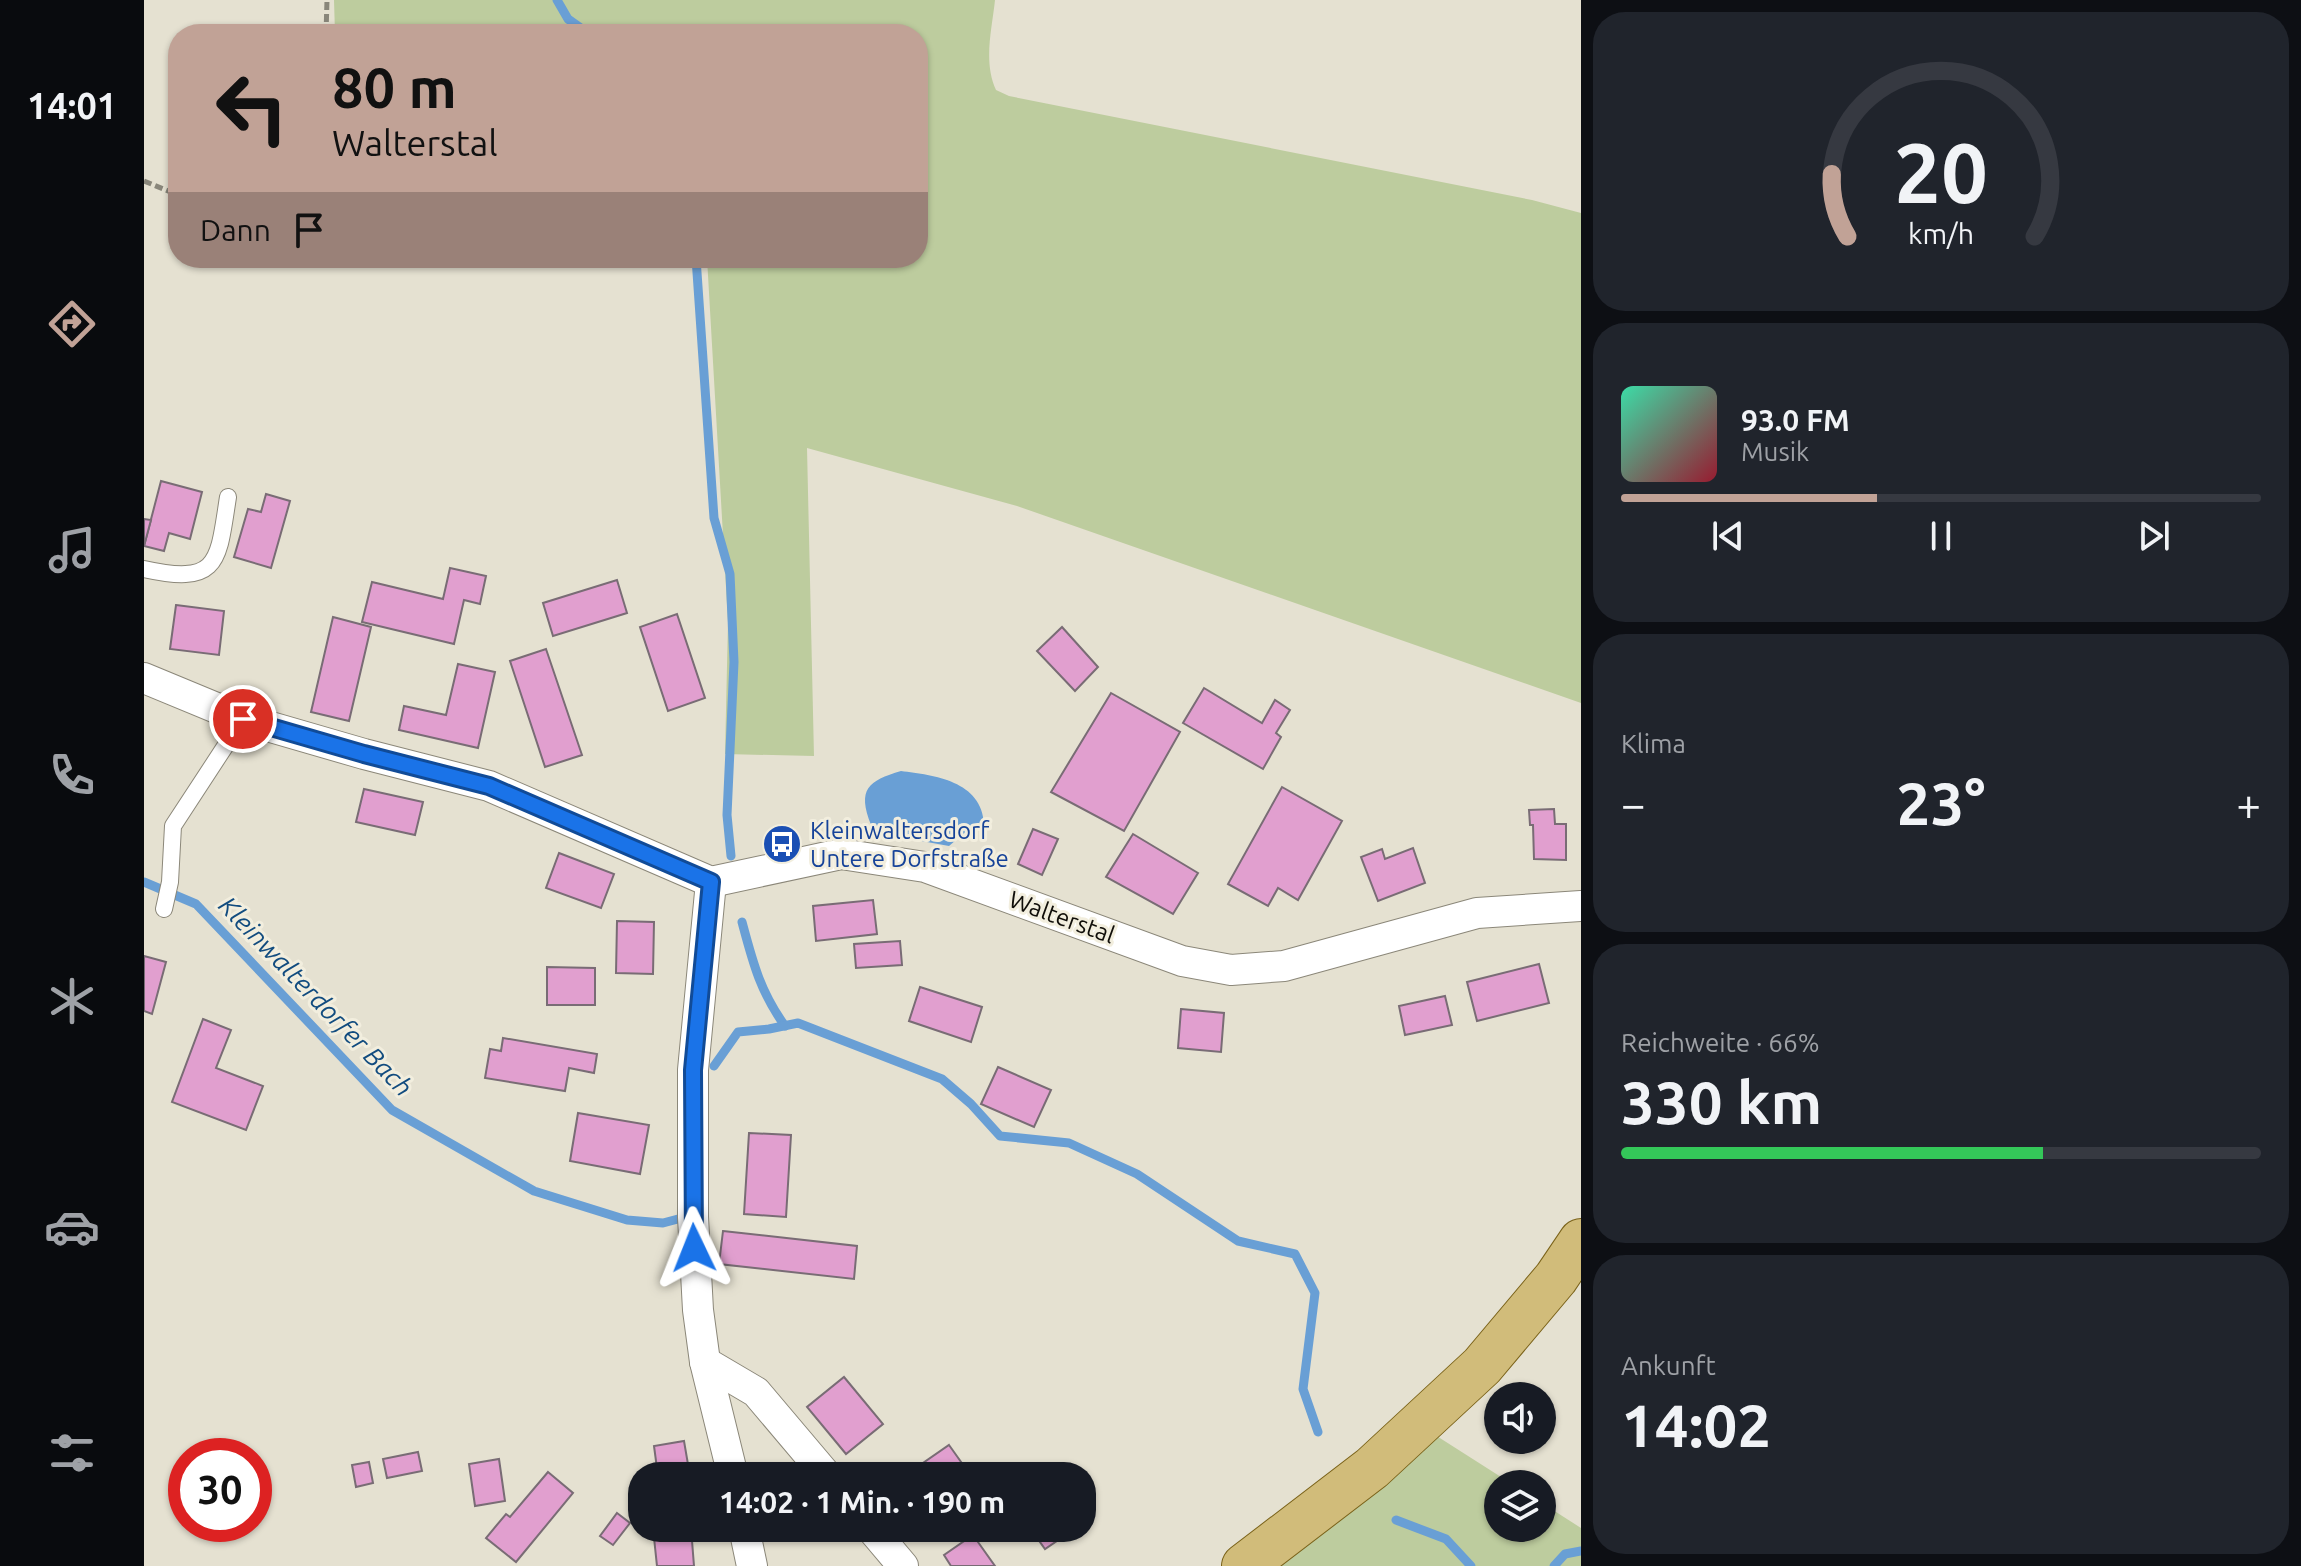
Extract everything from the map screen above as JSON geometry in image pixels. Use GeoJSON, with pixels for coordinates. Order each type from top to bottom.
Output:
{"type":"FeatureCollection","features":[{"type":"Feature","properties":{"kind":"main road"},"geometry":{"type":"LineString","coordinates":[[1244,1566],[1372,1468],[1482,1366],[1556,1278],[1581,1241]]}},
{"type":"Feature","properties":{"kind":"street"},"geometry":{"type":"LineString","coordinates":[[144,678],[243,719],[489,786],[711,882],[693,1070],[693,1217],[698,1310],[705,1362],[730,1462]]}},
{"type":"Feature","properties":{"kind":"street","name":"Walterstal"},"geometry":{"type":"LineString","coordinates":[[711,882],[841,854],[925,867],[1182,961],[1231,970],[1284,966],[1477,913],[1581,906]]}},
{"type":"Feature","properties":{"kind":"street"},"geometry":{"type":"LineString","coordinates":[[705,1362],[756,1392],[815,1462]]}},
{"type":"Feature","properties":{"kind":"street"},"geometry":{"type":"LineString","coordinates":[[747,1542],[752,1566]]}},
{"type":"Feature","properties":{"kind":"street"},"geometry":{"type":"LineString","coordinates":[[883,1542],[903,1566]]}},
{"type":"Feature","properties":{"kind":"lane"},"geometry":{"type":"LineString","coordinates":[[144,569],[161,573],[196,573],[209,568],[216,559],[222,539],[228,497]]}},
{"type":"Feature","properties":{"kind":"lane"},"geometry":{"type":"LineString","coordinates":[[164,909],[170,882],[173,826],[243,719]]}},
{"type":"Feature","properties":{"kind":"path"},"geometry":{"type":"LineString","coordinates":[[326,24],[327,0]]}},
{"type":"Feature","properties":{"kind":"path"},"geometry":{"type":"LineString","coordinates":[[144,181],[168,191]]}},
{"type":"Feature","properties":{"kind":"green space"},"geometry":{"type":"Polygon","coordinates":[[[334,0],[995,0],[990,68],[996,90],[1009,96],[1532,200],[1581,213],[1581,703],[1017,506],[807,448],[814,756],[725,754],[728,622],[708,268],[928,268],[928,24],[335,24],[334,0]]]}},
{"type":"Feature","properties":{"kind":"green space"},"geometry":{"type":"Polygon","coordinates":[[[1432,1433],[1490,1470],[1484,1470],[1484,1542],[1556,1542],[1556,1512],[1581,1528],[1581,1566],[1259,1566],[1432,1433]]]}},
{"type":"Feature","properties":{"kind":"water"},"geometry":{"type":"Polygon","coordinates":[[[901,771],[941,778],[966,789],[975,798],[984,824],[981,828],[970,828],[949,846],[916,840],[871,825],[865,803],[868,788],[880,779],[901,771]]]}},
{"type":"Feature","properties":{"kind":"building"},"geometry":{"type":"Polygon","coordinates":[[[161,481],[202,492],[190,539],[169,533],[164,551],[144,546],[161,481]]]}},
{"type":"Feature","properties":{"kind":"building"},"geometry":{"type":"Polygon","coordinates":[[[266,494],[290,501],[271,568],[234,557],[248,509],[261,512],[266,494]]]}},
{"type":"Feature","properties":{"kind":"building"},"geometry":{"type":"Polygon","coordinates":[[[144,519],[151,520],[144,546],[144,519]]]}},
{"type":"Feature","properties":{"kind":"building"},"geometry":{"type":"Polygon","coordinates":[[[450,568],[486,576],[480,604],[464,600],[454,644],[362,622],[372,582],[443,599],[450,568]]]}},
{"type":"Feature","properties":{"kind":"building"},"geometry":{"type":"Polygon","coordinates":[[[617,580],[627,613],[553,636],[543,603],[617,580]]]}},
{"type":"Feature","properties":{"kind":"building"},"geometry":{"type":"Polygon","coordinates":[[[176,605],[224,611],[219,655],[170,649],[176,605]]]}},
{"type":"Feature","properties":{"kind":"building"},"geometry":{"type":"Polygon","coordinates":[[[677,614],[705,698],[668,711],[640,627],[677,614]]]}},
{"type":"Feature","properties":{"kind":"building"},"geometry":{"type":"Polygon","coordinates":[[[333,617],[371,627],[349,721],[311,712],[333,617]]]}},
{"type":"Feature","properties":{"kind":"building"},"geometry":{"type":"Polygon","coordinates":[[[1062,627],[1098,667],[1075,691],[1037,651],[1062,627]]]}},
{"type":"Feature","properties":{"kind":"building"},"geometry":{"type":"Polygon","coordinates":[[[546,649],[582,755],[545,767],[510,661],[546,649]]]}},
{"type":"Feature","properties":{"kind":"building"},"geometry":{"type":"Polygon","coordinates":[[[458,664],[495,672],[478,748],[399,730],[404,706],[446,715],[458,664]]]}},
{"type":"Feature","properties":{"kind":"building"},"geometry":{"type":"Polygon","coordinates":[[[1204,688],[1262,723],[1275,700],[1290,710],[1276,733],[1281,737],[1263,769],[1183,723],[1204,688]]]}},
{"type":"Feature","properties":{"kind":"building"},"geometry":{"type":"Polygon","coordinates":[[[1111,693],[1180,732],[1124,831],[1051,792],[1111,693]]]}},
{"type":"Feature","properties":{"kind":"building"},"geometry":{"type":"Polygon","coordinates":[[[1282,787],[1342,821],[1298,900],[1278,888],[1268,906],[1228,884],[1282,787]]]}},
{"type":"Feature","properties":{"kind":"building"},"geometry":{"type":"Polygon","coordinates":[[[364,789],[423,802],[415,835],[356,822],[364,789]]]}},
{"type":"Feature","properties":{"kind":"building"},"geometry":{"type":"Polygon","coordinates":[[[1554,809],[1555,824],[1566,824],[1566,860],[1534,859],[1533,825],[1530,825],[1529,810],[1554,809]]]}},
{"type":"Feature","properties":{"kind":"building"},"geometry":{"type":"Polygon","coordinates":[[[1033,829],[1058,839],[1042,875],[1018,864],[1033,829]]]}},
{"type":"Feature","properties":{"kind":"building"},"geometry":{"type":"Polygon","coordinates":[[[1133,834],[1198,873],[1173,914],[1106,877],[1133,834]]]}},
{"type":"Feature","properties":{"kind":"building"},"geometry":{"type":"Polygon","coordinates":[[[1413,848],[1425,883],[1378,901],[1361,857],[1382,849],[1385,859],[1413,848]]]}},
{"type":"Feature","properties":{"kind":"building"},"geometry":{"type":"Polygon","coordinates":[[[559,853],[614,874],[601,908],[546,888],[559,853]]]}},
{"type":"Feature","properties":{"kind":"building"},"geometry":{"type":"Polygon","coordinates":[[[873,900],[877,934],[816,941],[813,906],[873,900]]]}},
{"type":"Feature","properties":{"kind":"building"},"geometry":{"type":"Polygon","coordinates":[[[617,921],[654,922],[653,974],[616,973],[617,921]]]}},
{"type":"Feature","properties":{"kind":"building"},"geometry":{"type":"Polygon","coordinates":[[[900,941],[902,965],[856,968],[854,944],[900,941]]]}},
{"type":"Feature","properties":{"kind":"building"},"geometry":{"type":"Polygon","coordinates":[[[144,956],[166,962],[152,1014],[144,1011],[144,956]]]}},
{"type":"Feature","properties":{"kind":"building"},"geometry":{"type":"Polygon","coordinates":[[[1539,964],[1549,1003],[1477,1021],[1467,982],[1539,964]]]}},
{"type":"Feature","properties":{"kind":"building"},"geometry":{"type":"Polygon","coordinates":[[[547,967],[595,968],[595,1005],[547,1005],[547,967]]]}},
{"type":"Feature","properties":{"kind":"building"},"geometry":{"type":"Polygon","coordinates":[[[920,987],[982,1007],[971,1042],[909,1021],[920,987]]]}},
{"type":"Feature","properties":{"kind":"building"},"geometry":{"type":"Polygon","coordinates":[[[1445,996],[1452,1025],[1405,1035],[1399,1006],[1445,996]]]}},
{"type":"Feature","properties":{"kind":"building"},"geometry":{"type":"Polygon","coordinates":[[[1181,1009],[1224,1013],[1221,1052],[1178,1048],[1181,1009]]]}},
{"type":"Feature","properties":{"kind":"building"},"geometry":{"type":"Polygon","coordinates":[[[203,1019],[231,1030],[216,1068],[263,1086],[246,1130],[172,1102],[203,1019]]]}},
{"type":"Feature","properties":{"kind":"building"},"geometry":{"type":"Polygon","coordinates":[[[503,1038],[597,1054],[594,1073],[569,1068],[565,1091],[485,1078],[490,1049],[501,1051],[503,1038]]]}},
{"type":"Feature","properties":{"kind":"building"},"geometry":{"type":"Polygon","coordinates":[[[998,1067],[1051,1090],[1034,1127],[981,1104],[998,1067]]]}},
{"type":"Feature","properties":{"kind":"building"},"geometry":{"type":"Polygon","coordinates":[[[578,1113],[649,1125],[640,1174],[570,1161],[578,1113]]]}},
{"type":"Feature","properties":{"kind":"building"},"geometry":{"type":"Polygon","coordinates":[[[749,1133],[791,1135],[786,1217],[744,1214],[749,1133]]]}},
{"type":"Feature","properties":{"kind":"building"},"geometry":{"type":"Polygon","coordinates":[[[723,1231],[857,1246],[854,1279],[719,1264],[723,1231]]]}},
{"type":"Feature","properties":{"kind":"building"},"geometry":{"type":"Polygon","coordinates":[[[844,1377],[883,1424],[846,1454],[807,1407],[844,1377]]]}},
{"type":"Feature","properties":{"kind":"building"},"geometry":{"type":"Polygon","coordinates":[[[684,1441],[688,1462],[656,1462],[654,1446],[684,1441]]]}},
{"type":"Feature","properties":{"kind":"building"},"geometry":{"type":"Polygon","coordinates":[[[949,1445],[961,1462],[924,1462],[949,1445]]]}},
{"type":"Feature","properties":{"kind":"building"},"geometry":{"type":"Polygon","coordinates":[[[418,1452],[422,1471],[387,1478],[383,1459],[418,1452]]]}},
{"type":"Feature","properties":{"kind":"building"},"geometry":{"type":"Polygon","coordinates":[[[499,1459],[505,1501],[475,1506],[469,1464],[499,1459]]]}},
{"type":"Feature","properties":{"kind":"building"},"geometry":{"type":"Polygon","coordinates":[[[369,1462],[373,1483],[356,1487],[352,1465],[369,1462]]]}},
{"type":"Feature","properties":{"kind":"building"},"geometry":{"type":"Polygon","coordinates":[[[548,1472],[573,1493],[516,1562],[486,1538],[506,1514],[510,1517],[548,1472]]]}},
{"type":"Feature","properties":{"kind":"building"},"geometry":{"type":"Polygon","coordinates":[[[617,1513],[628,1521],[613,1545],[600,1536],[617,1513]]]}},
{"type":"Feature","properties":{"kind":"building"},"geometry":{"type":"Polygon","coordinates":[[[654,1542],[692,1542],[694,1566],[657,1566],[654,1542]]]}},
{"type":"Feature","properties":{"kind":"building"},"geometry":{"type":"Polygon","coordinates":[[[963,1542],[978,1542],[995,1566],[951,1566],[944,1555],[963,1542]]]}},
{"type":"Feature","properties":{"kind":"building"},"geometry":{"type":"Polygon","coordinates":[[[1040,1542],[1055,1542],[1045,1549],[1040,1542]]]}},
{"type":"Feature","properties":{"kind":"waterway"},"geometry":{"type":"LineString","coordinates":[[557,0],[568,19],[575,24]]}},
{"type":"Feature","properties":{"kind":"waterway"},"geometry":{"type":"LineString","coordinates":[[697,268],[714,518],[730,574],[734,662],[727,815],[731,856]]}},
{"type":"Feature","properties":{"kind":"waterway","name":"Kleinwalterdorfer Bach"},"geometry":{"type":"LineString","coordinates":[[144,882],[196,904],[392,1110],[534,1191],[627,1220],[663,1223],[678,1219]]}},
{"type":"Feature","properties":{"kind":"waterway"},"geometry":{"type":"LineString","coordinates":[[742,922],[763,989],[785,1026]]}},
{"type":"Feature","properties":{"kind":"waterway","name":"Kleinwalterdorfer Bach"},"geometry":{"type":"LineString","coordinates":[[714,1066],[738,1032],[798,1023],[942,1079],[971,1104],[1000,1136],[1069,1143],[1137,1174],[1238,1241],[1295,1254],[1315,1293],[1303,1389],[1318,1432]]}},
{"type":"Feature","properties":{"kind":"waterway","name":"Kleinwalterdorfer Bach"},"geometry":{"type":"LineString","coordinates":[[1396,1520],[1446,1539],[1471,1566]]}},
{"type":"Feature","properties":{"kind":"waterway"},"geometry":{"type":"LineString","coordinates":[[1554,1566],[1565,1554],[1581,1551]]}},
{"type":"Feature","properties":{"kind":"place","name":"Kleinwaltersdorf Untere Dorfstraße"},"geometry":{"type":"Point","coordinates":[782,844]}},
{"type":"Feature","properties":{"kind":"route"},"geometry":{"type":"LineString","coordinates":[[243,719],[489,786],[711,882],[693,1070],[694,1248]]}}]}
